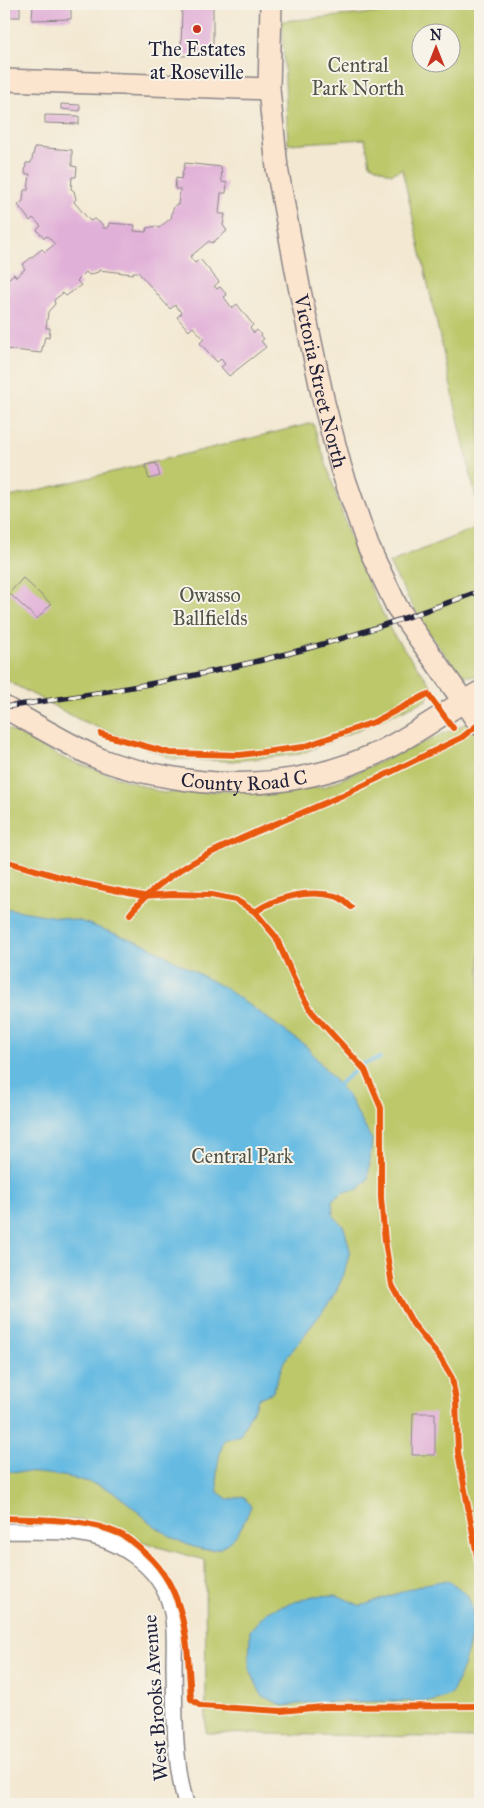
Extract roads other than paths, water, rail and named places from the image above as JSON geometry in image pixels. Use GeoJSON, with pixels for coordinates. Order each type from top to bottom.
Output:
{"type":"FeatureCollection","features":[{"type":"Feature","properties":{"kind":"street","name":"Victoria Street North"},"geometry":{"type":"LineString","coordinates":[[271,4],[269,89],[278,168],[299,286],[324,403],[341,468],[368,546],[381,577],[404,619],[471,697],[480,725]]}},
{"type":"Feature","properties":{"kind":"street"},"geometry":{"type":"LineString","coordinates":[[4,80],[269,89]]}},
{"type":"Feature","properties":{"kind":"street","name":"County Road C"},"geometry":{"type":"LineString","coordinates":[[4,707],[67,743],[102,760],[133,770],[198,782],[265,784],[299,779],[360,760],[398,743],[471,697]]}},
{"type":"Feature","properties":{"kind":"street","name":"West Brooks Avenue"},"geometry":{"type":"LineString","coordinates":[[4,1531],[76,1533],[96,1538],[131,1553],[156,1576],[171,1608],[174,1630],[176,1755],[186,1804]]}},
{"type":"Feature","properties":{"kind":"water"},"geometry":{"type":"Polygon","coordinates":[[[4,908],[80,921],[147,945],[228,990],[306,1046],[348,1096],[372,1140],[368,1179],[359,1189],[344,1192],[332,1200],[333,1215],[344,1227],[350,1250],[344,1274],[333,1298],[284,1361],[273,1392],[259,1398],[240,1435],[224,1440],[218,1466],[218,1492],[229,1500],[243,1496],[251,1506],[237,1534],[224,1546],[206,1550],[186,1544],[151,1523],[118,1495],[93,1483],[55,1475],[4,1471],[4,908]]]}},
{"type":"Feature","properties":{"kind":"water"},"geometry":{"type":"Polygon","coordinates":[[[447,1580],[466,1594],[471,1604],[473,1616],[466,1658],[452,1694],[435,1701],[314,1702],[284,1706],[262,1696],[249,1668],[250,1630],[268,1611],[313,1596],[337,1595],[361,1606],[425,1584],[447,1580]]]}},
{"type":"Feature","properties":{"kind":"waterway"},"geometry":{"type":"LineString","coordinates":[[339,1084],[363,1064],[380,1058]]}},
{"type":"Feature","properties":{"kind":"railway"},"geometry":{"type":"LineString","coordinates":[[4,707],[124,688],[284,655],[363,632],[480,591]]}},
{"type":"Feature","properties":{"kind":"place","name":"The Estates at Roseville"},"geometry":{"type":"Point","coordinates":[197,29]}},
{"type":"Feature","properties":{"kind":"park label","name":"Central Park North"},"geometry":{"type":"Point","coordinates":[358,76]}},
{"type":"Feature","properties":{"kind":"park label","name":"Owasso Ballfields"},"geometry":{"type":"Point","coordinates":[210,606]}},
{"type":"Feature","properties":{"kind":"park label","name":"Central Park"},"geometry":{"type":"Point","coordinates":[242,1156]}}]}
